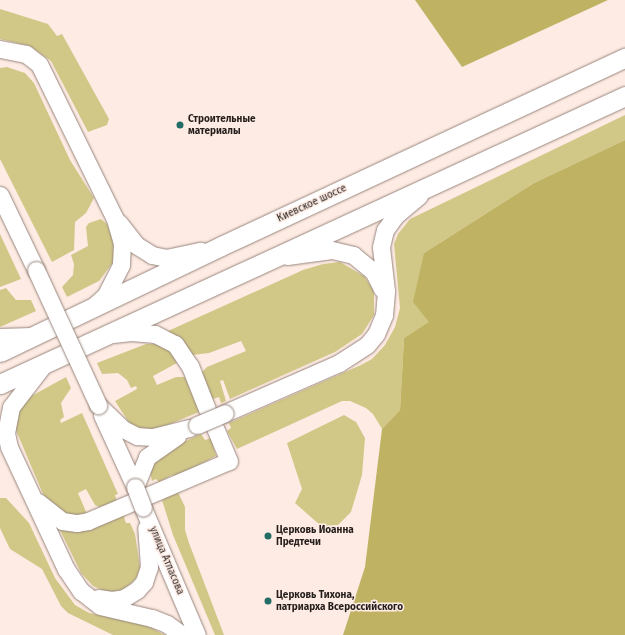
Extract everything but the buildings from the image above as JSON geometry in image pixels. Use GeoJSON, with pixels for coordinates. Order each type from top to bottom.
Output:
{"type":"FeatureCollection","features":[{"type":"Feature","properties":{"kind":"highway","name":"Киевское шоссе"},"geometry":{"type":"LineString","coordinates":[[0,352],[87,312],[221,246],[625,58]]}},
{"type":"Feature","properties":{"kind":"highway"},"geometry":{"type":"LineString","coordinates":[[0,384],[625,96]]}},
{"type":"Feature","properties":{"kind":"main road"},"geometry":{"type":"LineString","coordinates":[[0,49],[31,56],[48,78],[115,219],[122,244],[121,265],[106,295],[87,312]]}},
{"type":"Feature","properties":{"kind":"main road"},"geometry":{"type":"LineString","coordinates":[[0,60],[17,62],[48,78]]}},
{"type":"Feature","properties":{"kind":"main road"},"geometry":{"type":"LineString","coordinates":[[135,487],[147,457],[194,427],[350,358],[376,334],[384,315],[386,291],[381,248],[385,230],[404,207],[436,184]]}},
{"type":"Feature","properties":{"kind":"main road","name":"улица Атласова"},"geometry":{"type":"LineString","coordinates":[[0,195],[36,270],[135,487],[198,635]]}},
{"type":"Feature","properties":{"kind":"main road"},"geometry":{"type":"LineString","coordinates":[[115,219],[139,247],[157,257],[172,258],[221,246]]}},
{"type":"Feature","properties":{"kind":"main road"},"geometry":{"type":"LineString","coordinates":[[273,258],[318,251],[342,252],[353,255],[373,271],[380,283],[384,315]]}},
{"type":"Feature","properties":{"kind":"main road"},"geometry":{"type":"LineString","coordinates":[[98,339],[131,332],[155,334],[169,339],[180,349],[190,366],[207,409]]}},
{"type":"Feature","properties":{"kind":"main road"},"geometry":{"type":"LineString","coordinates":[[0,337],[34,336]]}},
{"type":"Feature","properties":{"kind":"main road"},"geometry":{"type":"LineString","coordinates":[[45,363],[11,407],[6,422],[4,439],[66,569],[85,595],[100,606],[159,620],[182,635]]}},
{"type":"Feature","properties":{"kind":"main road"},"geometry":{"type":"LineString","coordinates":[[98,405],[123,429],[137,436],[153,437],[194,427]]}},
{"type":"Feature","properties":{"kind":"main road"},"geometry":{"type":"LineString","coordinates":[[33,499],[62,521],[88,521],[229,461],[215,428]]}},
{"type":"Feature","properties":{"kind":"main road"},"geometry":{"type":"LineString","coordinates":[[85,595],[109,600],[120,599],[129,596],[141,586],[149,567],[144,510]]}},
{"type":"Feature","properties":{"kind":"shaded area"},"geometry":{"type":"Polygon","coordinates":[[[415,0],[608,0],[462,67],[415,0]]]}},
{"type":"Feature","properties":{"kind":"shaded area"},"geometry":{"type":"Polygon","coordinates":[[[0,9],[48,24],[57,36],[62,34],[109,119],[107,125],[88,132],[51,61],[30,46],[0,39],[0,9]]]}},
{"type":"Feature","properties":{"kind":"shaded area"},"geometry":{"type":"Polygon","coordinates":[[[7,67],[25,73],[34,83],[70,160],[94,198],[86,213],[75,222],[74,250],[52,262],[0,159],[0,68],[7,67]]]}},
{"type":"Feature","properties":{"kind":"shaded area"},"geometry":{"type":"Polygon","coordinates":[[[625,115],[625,140],[534,183],[424,253],[430,322],[404,338],[400,410],[382,429],[373,414],[366,408],[350,401],[342,401],[237,449],[227,431],[231,428],[229,423],[361,365],[372,359],[385,345],[395,327],[400,308],[394,244],[398,234],[410,219],[625,115]]]}},
{"type":"Feature","properties":{"kind":"shaded area"},"geometry":{"type":"Polygon","coordinates":[[[625,140],[625,635],[343,635],[365,567],[382,429],[400,410],[404,338],[429,322],[413,302],[424,253],[534,183],[625,140]]]}},
{"type":"Feature","properties":{"kind":"shaded area"},"geometry":{"type":"Polygon","coordinates":[[[101,219],[107,224],[113,241],[114,261],[99,281],[67,297],[62,287],[73,275],[74,264],[71,255],[88,246],[86,227],[89,223],[101,219]]]}},
{"type":"Feature","properties":{"kind":"shaded area"},"geometry":{"type":"Polygon","coordinates":[[[0,234],[21,279],[0,287],[0,234]]]}},
{"type":"Feature","properties":{"kind":"shaded area"},"geometry":{"type":"Polygon","coordinates":[[[340,262],[364,276],[374,291],[374,315],[362,334],[335,352],[230,399],[223,380],[220,381],[226,401],[221,403],[219,397],[213,399],[205,386],[202,372],[207,367],[246,351],[241,341],[209,353],[192,355],[168,331],[303,270],[323,264],[340,262]]]}},
{"type":"Feature","properties":{"kind":"shaded area"},"geometry":{"type":"Polygon","coordinates":[[[6,288],[16,300],[31,300],[36,311],[0,327],[0,290],[6,288]]]}},
{"type":"Feature","properties":{"kind":"shaded area"},"geometry":{"type":"Polygon","coordinates":[[[146,344],[156,344],[169,349],[177,363],[153,376],[157,385],[176,377],[185,377],[199,412],[158,429],[145,430],[130,424],[115,401],[137,389],[136,386],[131,388],[127,380],[118,373],[102,374],[97,363],[146,344]]]}},
{"type":"Feature","properties":{"kind":"shaded area"},"geometry":{"type":"Polygon","coordinates":[[[66,377],[71,388],[61,403],[64,417],[60,420],[61,423],[82,413],[118,494],[115,495],[117,502],[99,507],[95,505],[86,489],[78,493],[87,514],[83,516],[63,514],[46,501],[15,428],[16,415],[26,399],[66,377]]]}},
{"type":"Feature","properties":{"kind":"shaded area"},"geometry":{"type":"Polygon","coordinates":[[[344,415],[356,422],[365,438],[362,475],[351,512],[338,525],[321,526],[295,503],[302,489],[287,443],[344,415]]]}},
{"type":"Feature","properties":{"kind":"shaded area"},"geometry":{"type":"Polygon","coordinates":[[[201,434],[205,440],[211,438],[216,456],[177,476],[172,475],[159,482],[156,479],[152,481],[150,471],[155,461],[173,447],[201,434]]]}},
{"type":"Feature","properties":{"kind":"shaded area"},"geometry":{"type":"Polygon","coordinates":[[[178,492],[185,507],[185,530],[189,543],[224,635],[215,635],[173,535],[162,500],[178,492]]]}},
{"type":"Feature","properties":{"kind":"shaded area"},"geometry":{"type":"Polygon","coordinates":[[[0,498],[6,498],[29,523],[55,578],[75,605],[89,613],[146,625],[165,635],[113,635],[68,613],[61,606],[42,569],[10,549],[0,528],[0,498]]]}},
{"type":"Feature","properties":{"kind":"shaded area"},"geometry":{"type":"Polygon","coordinates":[[[126,513],[124,517],[126,523],[130,523],[135,534],[140,568],[136,578],[125,589],[114,592],[104,591],[93,586],[81,573],[59,528],[126,513]]]}},
{"type":"Feature","properties":{"kind":"place","name":"Строительные материалы"},"geometry":{"type":"Point","coordinates":[180,125]}},
{"type":"Feature","properties":{"kind":"place","name":"Церковь Иоанна Предтечи"},"geometry":{"type":"Point","coordinates":[268,536]}},
{"type":"Feature","properties":{"kind":"place","name":"Церковь Тихона, патриарха Всероссийского"},"geometry":{"type":"Point","coordinates":[268,601]}}]}
